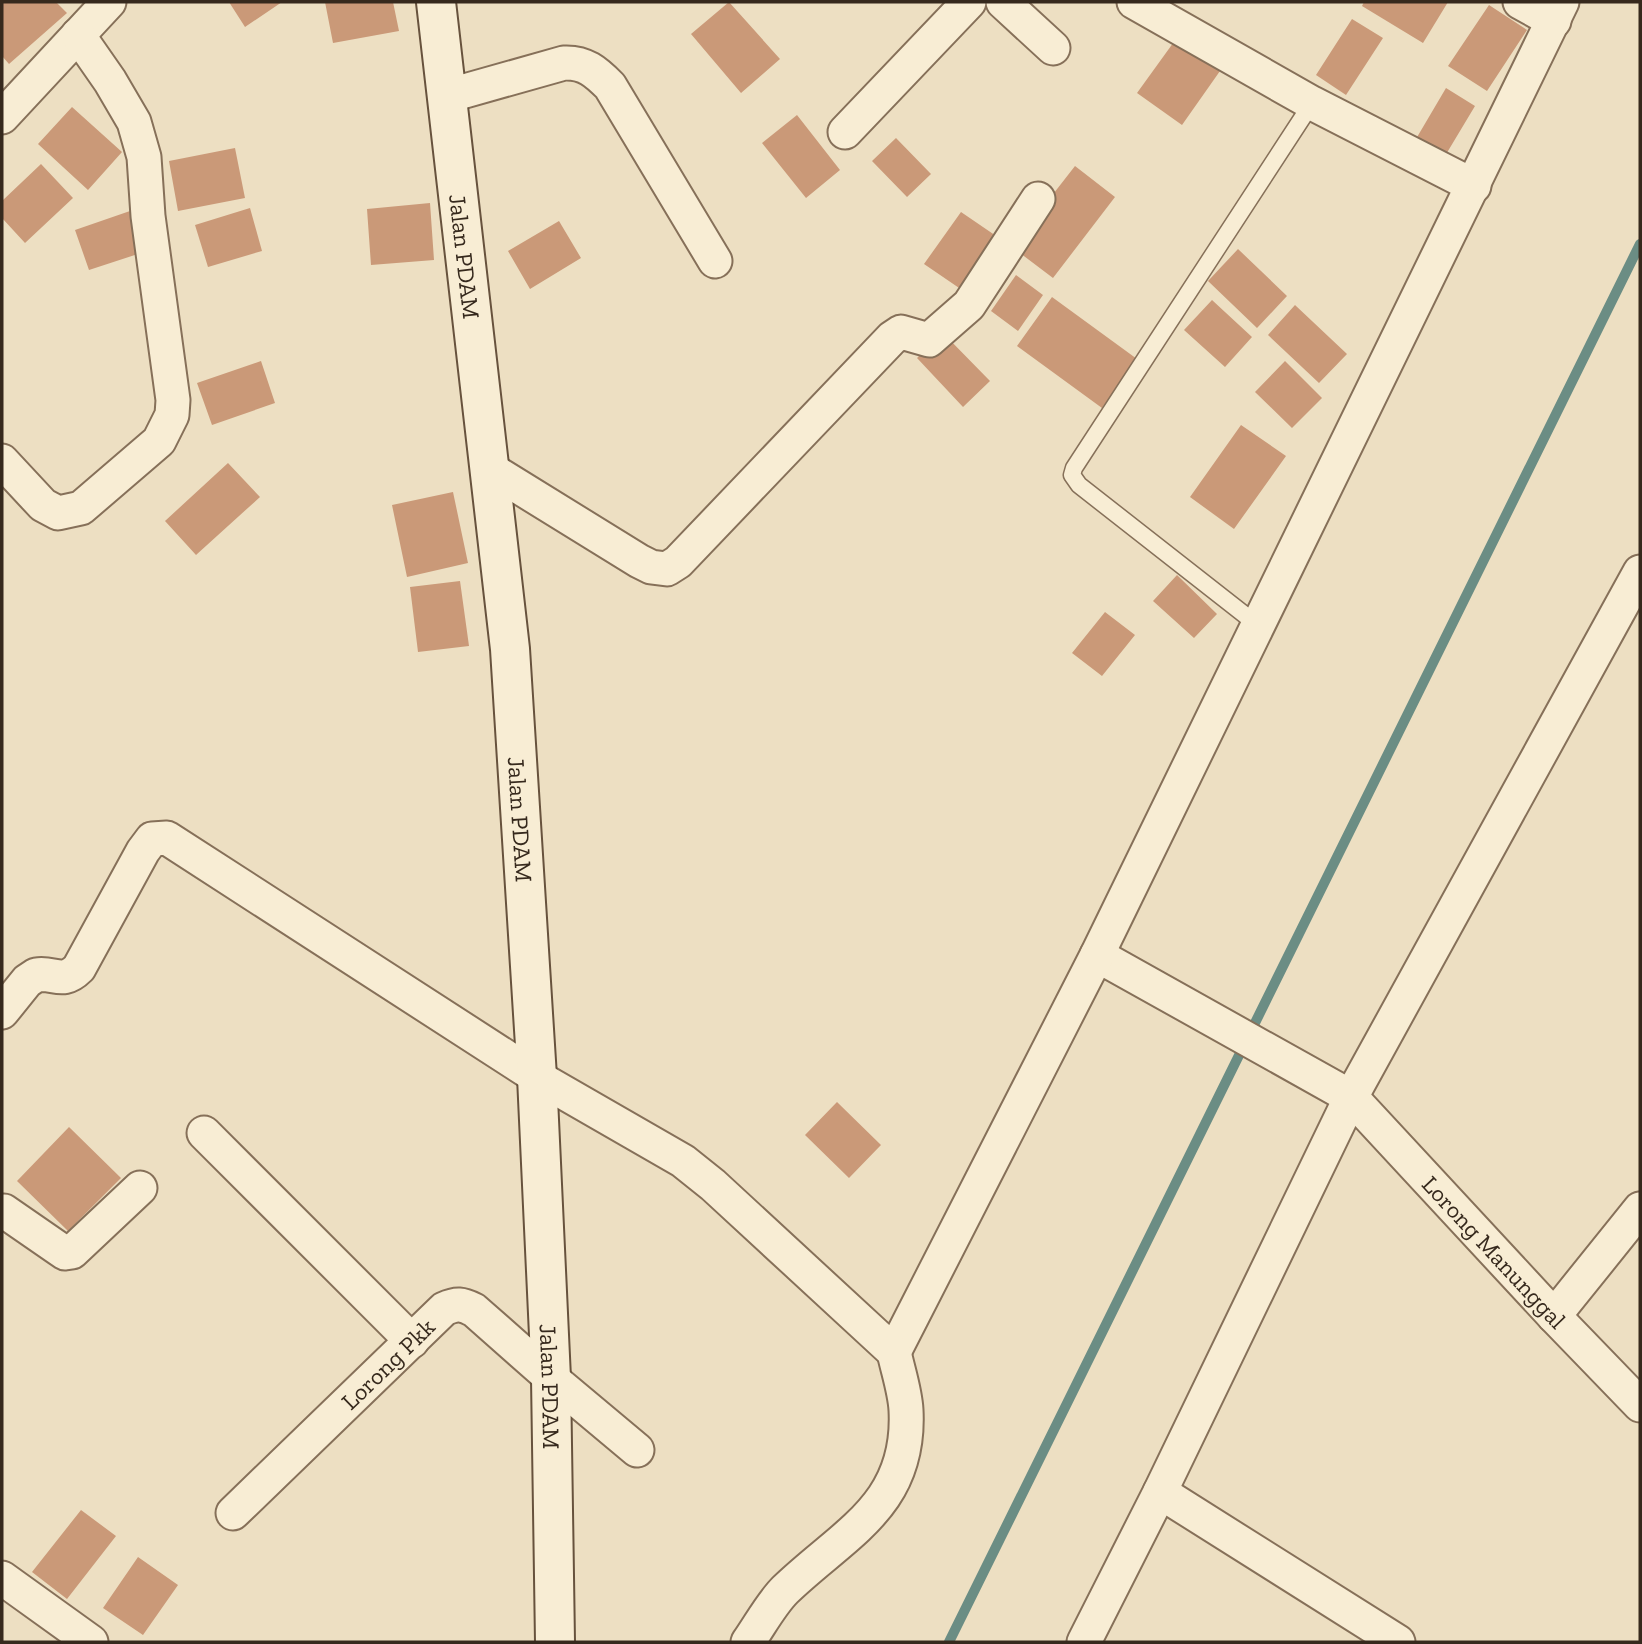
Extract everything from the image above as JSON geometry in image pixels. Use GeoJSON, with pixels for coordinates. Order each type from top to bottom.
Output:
{"type":"FeatureCollection","features":[{"type":"Feature","properties":{"kind":"street"},"geometry":{"type":"LineString","coordinates":[[2,117],[109,2]]}},
{"type":"Feature","properties":{"kind":"street","name":"Jalan PDAM"},"geometry":{"type":"LineString","coordinates":[[436,2],[510,649],[537,1077],[551,1378],[555,1642]]}},
{"type":"Feature","properties":{"kind":"street"},"geometry":{"type":"LineString","coordinates":[[845,132],[969,2]]}},
{"type":"Feature","properties":{"kind":"street"},"geometry":{"type":"LineString","coordinates":[[1003,2],[1053,48]]}},
{"type":"Feature","properties":{"kind":"street"},"geometry":{"type":"LineString","coordinates":[[1134,2],[1312,103],[1474,186]]}},
{"type":"Feature","properties":{"kind":"street"},"geometry":{"type":"LineString","coordinates":[[894,1352],[1097,955],[1558,11],[1520,2]]}},
{"type":"Feature","properties":{"kind":"street"},"geometry":{"type":"LineString","coordinates":[[2,461],[43,505],[58,513],[81,508],[159,441],[172,415],[173,400],[148,216],[144,157],[134,122],[78,35]]}},
{"type":"Feature","properties":{"kind":"street"},"geometry":{"type":"LineString","coordinates":[[447,96],[565,62],[587,66],[610,86],[715,261]]}},
{"type":"Feature","properties":{"kind":"street"},"geometry":{"type":"LineString","coordinates":[[490,469],[639,561],[650,567],[667,569],[687,552],[892,338],[901,332],[929,340],[969,305],[1038,199]]}},
{"type":"Feature","properties":{"kind":"street"},"geometry":{"type":"LineString","coordinates":[[1084,1642],[1160,1492],[1351,1097],[1640,572]]}},
{"type":"Feature","properties":{"kind":"street"},"geometry":{"type":"LineString","coordinates":[[2,1012],[27,981],[36,975],[62,978],[74,973],[87,956],[143,851],[152,839],[167,838],[537,1077],[683,1161],[713,1185],[894,1352],[906,1409],[904,1450],[892,1483],[855,1531],[784,1591],[748,1642]]}},
{"type":"Feature","properties":{"kind":"street","name":"Lorong Manunggal"},"geometry":{"type":"LineString","coordinates":[[1097,955],[1351,1097],[1640,1405]]}},
{"type":"Feature","properties":{"kind":"street"},"geometry":{"type":"LineString","coordinates":[[204,1133],[412,1342]]}},
{"type":"Feature","properties":{"kind":"street"},"geometry":{"type":"LineString","coordinates":[[3,1212],[65,1253],[72,1252],[140,1188]]}},
{"type":"Feature","properties":{"kind":"street"},"geometry":{"type":"LineString","coordinates":[[1554,1316],[1640,1209]]}},
{"type":"Feature","properties":{"kind":"street","name":"Lorong Pkk"},"geometry":{"type":"LineString","coordinates":[[233,1513],[444,1309],[462,1304],[474,1310],[551,1378]]}},
{"type":"Feature","properties":{"kind":"street"},"geometry":{"type":"LineString","coordinates":[[551,1378],[637,1450]]}},
{"type":"Feature","properties":{"kind":"street"},"geometry":{"type":"LineString","coordinates":[[1160,1492],[1398,1642]]}},
{"type":"Feature","properties":{"kind":"street"},"geometry":{"type":"LineString","coordinates":[[2,1578],[91,1642]]}},
{"type":"Feature","properties":{"kind":"lane"},"geometry":{"type":"LineString","coordinates":[[1259,626],[1080,485],[1072,475],[1312,103]]}},
{"type":"Feature","properties":{"kind":"building"},"geometry":{"type":"Polygon","coordinates":[[[2,2],[56,2],[67,13],[9,64],[2,56],[2,2]]]}},
{"type":"Feature","properties":{"kind":"building"},"geometry":{"type":"Polygon","coordinates":[[[229,2],[282,2],[245,27],[229,2]]]}},
{"type":"Feature","properties":{"kind":"building"},"geometry":{"type":"Polygon","coordinates":[[[325,2],[393,2],[399,31],[333,43],[325,2]]]}},
{"type":"Feature","properties":{"kind":"building"},"geometry":{"type":"Polygon","coordinates":[[[729,2],[780,59],[741,93],[691,34],[729,2]]]}},
{"type":"Feature","properties":{"kind":"building"},"geometry":{"type":"Polygon","coordinates":[[[1364,2],[1448,2],[1423,43],[1362,6],[1364,2]]]}},
{"type":"Feature","properties":{"kind":"building"},"geometry":{"type":"Polygon","coordinates":[[[1489,5],[1527,30],[1487,91],[1448,66],[1489,5]]]}},
{"type":"Feature","properties":{"kind":"building"},"geometry":{"type":"Polygon","coordinates":[[[1352,19],[1383,38],[1346,95],[1316,75],[1352,19]]]}},
{"type":"Feature","properties":{"kind":"building"},"geometry":{"type":"Polygon","coordinates":[[[1176,39],[1220,71],[1182,125],[1137,93],[1176,39]]]}},
{"type":"Feature","properties":{"kind":"building"},"geometry":{"type":"Polygon","coordinates":[[[1446,88],[1475,106],[1442,161],[1413,144],[1446,88]]]}},
{"type":"Feature","properties":{"kind":"building"},"geometry":{"type":"Polygon","coordinates":[[[72,107],[122,152],[88,190],[38,144],[72,107]]]}},
{"type":"Feature","properties":{"kind":"building"},"geometry":{"type":"Polygon","coordinates":[[[797,115],[840,170],[806,198],[762,143],[797,115]]]}},
{"type":"Feature","properties":{"kind":"building"},"geometry":{"type":"Polygon","coordinates":[[[896,138],[931,174],[907,197],[872,161],[896,138]]]}},
{"type":"Feature","properties":{"kind":"building"},"geometry":{"type":"Polygon","coordinates":[[[235,148],[245,198],[178,211],[169,161],[235,148]]]}},
{"type":"Feature","properties":{"kind":"building"},"geometry":{"type":"Polygon","coordinates":[[[41,164],[73,198],[25,243],[2,218],[2,201],[41,164]]]}},
{"type":"Feature","properties":{"kind":"building"},"geometry":{"type":"Polygon","coordinates":[[[1075,166],[1115,197],[1053,278],[1012,247],[1075,166]]]}},
{"type":"Feature","properties":{"kind":"building"},"geometry":{"type":"Polygon","coordinates":[[[430,203],[434,260],[371,265],[367,209],[430,203]]]}},
{"type":"Feature","properties":{"kind":"building"},"geometry":{"type":"Polygon","coordinates":[[[250,208],[262,251],[208,267],[195,225],[250,208]]]}},
{"type":"Feature","properties":{"kind":"building"},"geometry":{"type":"Polygon","coordinates":[[[130,211],[144,252],[89,270],[75,230],[130,211]]]}},
{"type":"Feature","properties":{"kind":"building"},"geometry":{"type":"Polygon","coordinates":[[[961,212],[1002,240],[965,292],[924,264],[961,212]]]}},
{"type":"Feature","properties":{"kind":"building"},"geometry":{"type":"Polygon","coordinates":[[[559,221],[581,258],[530,289],[508,251],[559,221]]]}},
{"type":"Feature","properties":{"kind":"building"},"geometry":{"type":"Polygon","coordinates":[[[1238,249],[1287,296],[1257,328],[1208,281],[1238,249]]]}},
{"type":"Feature","properties":{"kind":"building"},"geometry":{"type":"Polygon","coordinates":[[[1016,275],[1043,295],[1018,331],[991,311],[1016,275]]]}},
{"type":"Feature","properties":{"kind":"building"},"geometry":{"type":"Polygon","coordinates":[[[1052,297],[1137,359],[1102,408],[1017,346],[1052,297]]]}},
{"type":"Feature","properties":{"kind":"building"},"geometry":{"type":"Polygon","coordinates":[[[1212,300],[1252,337],[1225,367],[1184,330],[1212,300]]]}},
{"type":"Feature","properties":{"kind":"building"},"geometry":{"type":"Polygon","coordinates":[[[1295,305],[1347,354],[1319,383],[1268,335],[1295,305]]]}},
{"type":"Feature","properties":{"kind":"building"},"geometry":{"type":"Polygon","coordinates":[[[943,333],[990,381],[963,407],[917,358],[943,333]]]}},
{"type":"Feature","properties":{"kind":"building"},"geometry":{"type":"Polygon","coordinates":[[[261,361],[275,403],[212,425],[197,383],[261,361]]]}},
{"type":"Feature","properties":{"kind":"building"},"geometry":{"type":"Polygon","coordinates":[[[1285,361],[1322,398],[1292,428],[1255,392],[1285,361]]]}},
{"type":"Feature","properties":{"kind":"building"},"geometry":{"type":"Polygon","coordinates":[[[1241,425],[1286,456],[1234,529],[1190,497],[1241,425]]]}},
{"type":"Feature","properties":{"kind":"building"},"geometry":{"type":"Polygon","coordinates":[[[228,463],[260,497],[196,555],[165,521],[228,463]]]}},
{"type":"Feature","properties":{"kind":"building"},"geometry":{"type":"Polygon","coordinates":[[[453,492],[468,563],[407,577],[392,505],[453,492]]]}},
{"type":"Feature","properties":{"kind":"building"},"geometry":{"type":"Polygon","coordinates":[[[1177,575],[1217,614],[1194,638],[1153,601],[1177,575]]]}},
{"type":"Feature","properties":{"kind":"building"},"geometry":{"type":"Polygon","coordinates":[[[460,581],[469,646],[418,652],[410,587],[460,581]]]}},
{"type":"Feature","properties":{"kind":"building"},"geometry":{"type":"Polygon","coordinates":[[[1105,612],[1135,635],[1102,676],[1072,653],[1105,612]]]}},
{"type":"Feature","properties":{"kind":"building"},"geometry":{"type":"Polygon","coordinates":[[[837,1102],[881,1145],[849,1178],[805,1135],[837,1102]]]}},
{"type":"Feature","properties":{"kind":"building"},"geometry":{"type":"Polygon","coordinates":[[[69,1127],[121,1178],[68,1231],[17,1181],[69,1127]]]}},
{"type":"Feature","properties":{"kind":"building"},"geometry":{"type":"Polygon","coordinates":[[[81,1510],[116,1536],[67,1599],[32,1572],[81,1510]]]}},
{"type":"Feature","properties":{"kind":"building"},"geometry":{"type":"Polygon","coordinates":[[[138,1557],[178,1585],[143,1635],[103,1608],[138,1557]]]}},
{"type":"Feature","properties":{"kind":"waterway"},"geometry":{"type":"LineString","coordinates":[[949,1642],[1640,244]]}}]}
